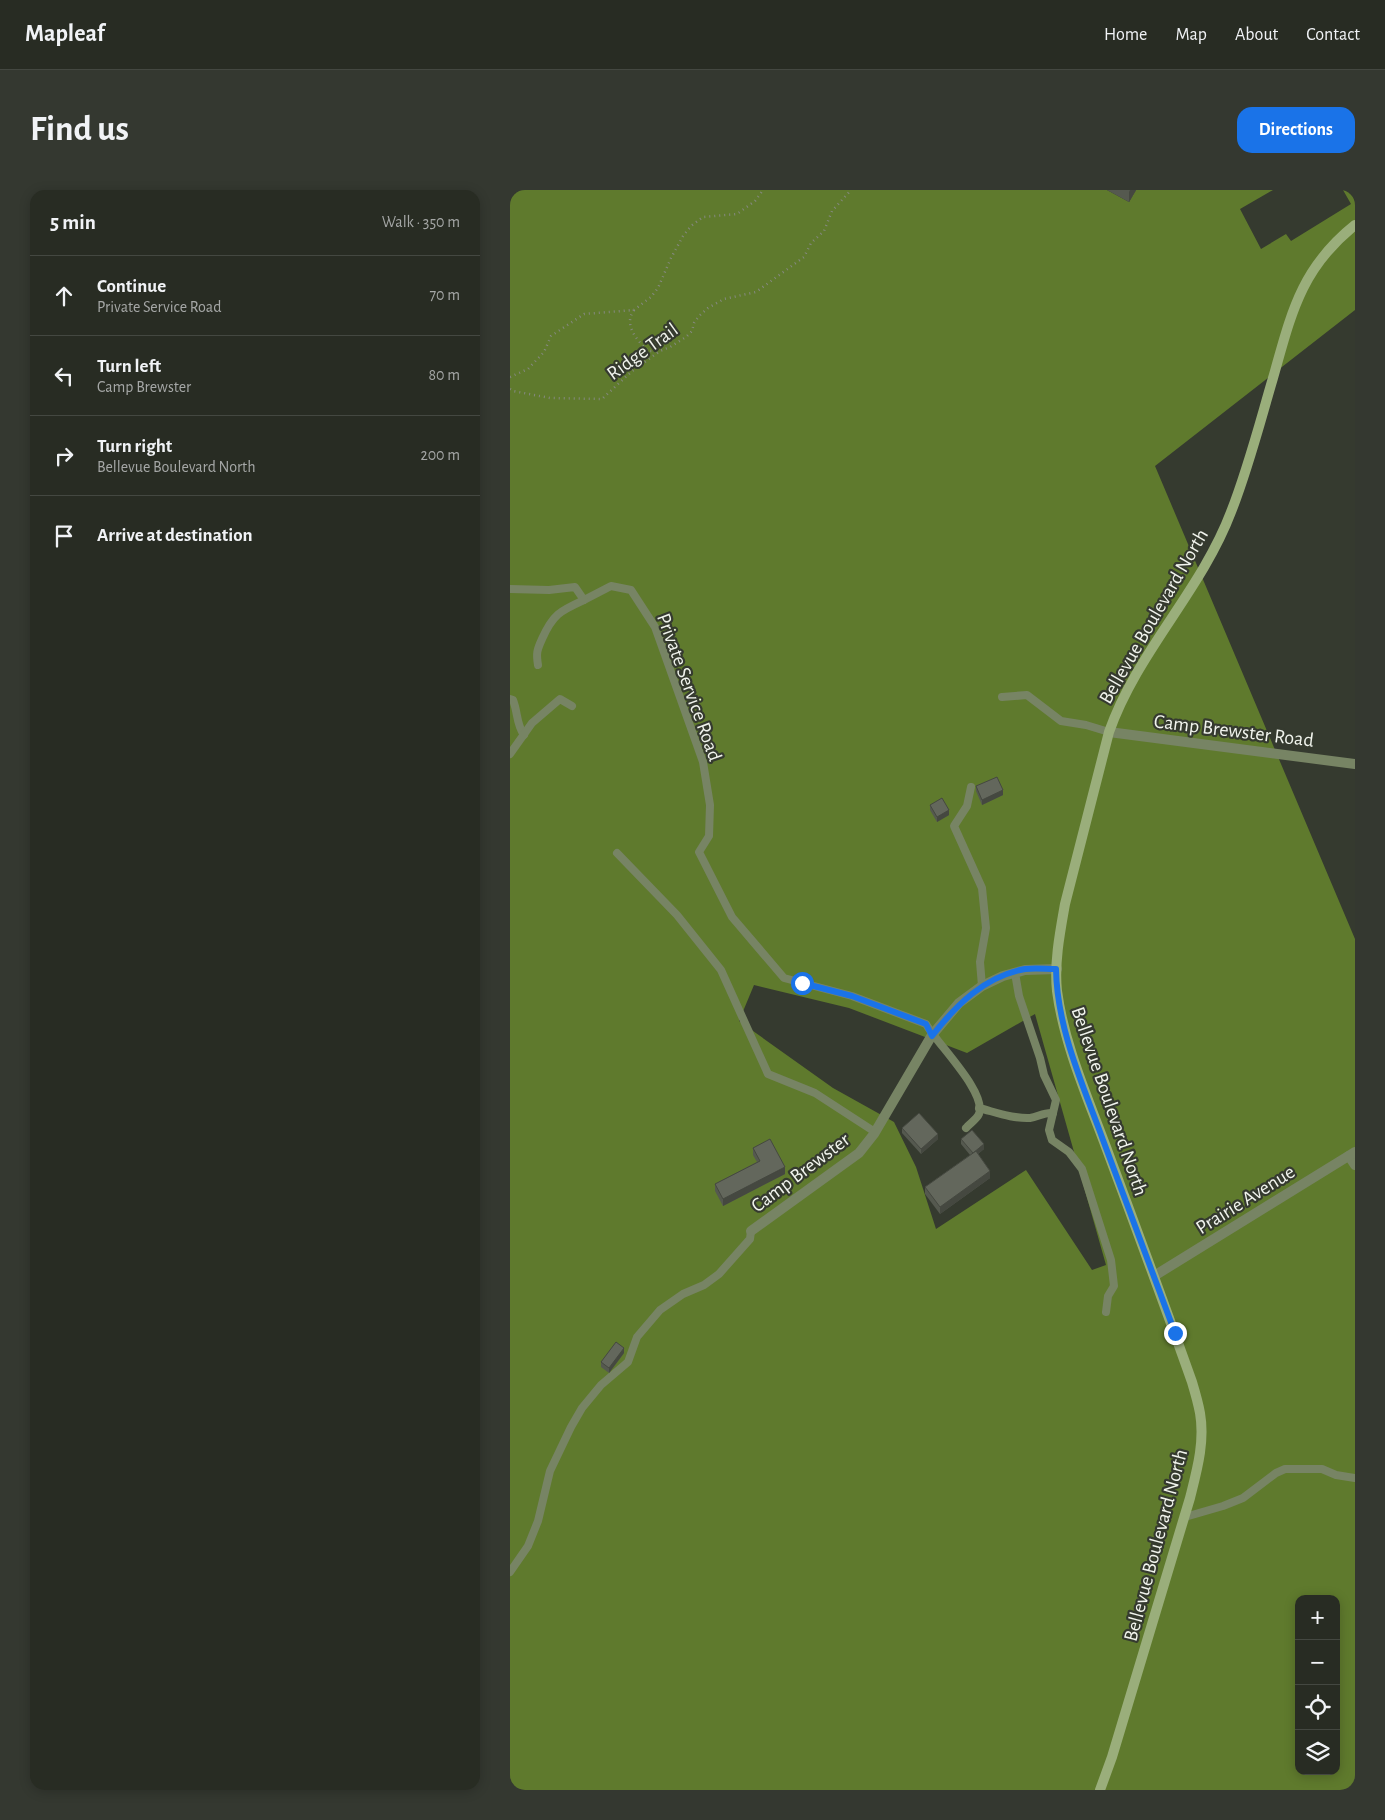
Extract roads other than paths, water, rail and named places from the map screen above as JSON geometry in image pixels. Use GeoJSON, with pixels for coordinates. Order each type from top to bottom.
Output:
{"type":"FeatureCollection","features":[{"type":"Feature","properties":{"kind":"main road","name":"Bellevue Boulevard North"},"geometry":{"type":"LineString","coordinates":[[1100,1790],[1112,1757],[1185,1517],[1198,1468],[1202,1442],[1200,1414],[1192,1382],[1065,1032],[1057,989],[1056,969],[1065,904],[1109,732],[1116,712],[1134,677],[1213,552],[1232,512],[1298,298],[1318,263],[1342,236],[1355,226]]}},
{"type":"Feature","properties":{"kind":"street","name":"Camp Brewster Road"},"geometry":{"type":"LineString","coordinates":[[1109,732],[1355,764]]}},
{"type":"Feature","properties":{"kind":"street","name":"Camp Brewster"},"geometry":{"type":"LineString","coordinates":[[751,1231],[859,1153],[875,1132],[932,1036],[959,1004],[982,986],[1015,973],[1025,970],[1056,969]]}},
{"type":"Feature","properties":{"kind":"street","name":"Prairie Avenue"},"geometry":{"type":"LineString","coordinates":[[1154,1276],[1352,1154]]}},
{"type":"Feature","properties":{"kind":"street"},"geometry":{"type":"LineString","coordinates":[[1352,1154],[1355,1166]]}},
{"type":"Feature","properties":{"kind":"lane","name":"Private Service Road"},"geometry":{"type":"LineString","coordinates":[[584,600],[610,586],[632,590],[655,627],[703,762],[710,805],[709,836],[699,852],[732,917],[784,978],[852,996],[926,1024],[932,1036]]}},
{"type":"Feature","properties":{"kind":"lane"},"geometry":{"type":"LineString","coordinates":[[510,589],[549,590],[575,587],[584,600],[563,610],[550,622],[536,653],[538,665]]}},
{"type":"Feature","properties":{"kind":"lane"},"geometry":{"type":"LineString","coordinates":[[1002,697],[1028,695],[1061,721],[1109,732]]}},
{"type":"Feature","properties":{"kind":"lane"},"geometry":{"type":"LineString","coordinates":[[510,699],[513,700],[516,709],[518,727],[524,735]]}},
{"type":"Feature","properties":{"kind":"lane"},"geometry":{"type":"LineString","coordinates":[[510,754],[532,724],[560,699],[572,706]]}},
{"type":"Feature","properties":{"kind":"lane"},"geometry":{"type":"LineString","coordinates":[[971,787],[967,806],[954,826],[982,888],[986,928],[980,962],[982,986]]}},
{"type":"Feature","properties":{"kind":"lane"},"geometry":{"type":"LineString","coordinates":[[617,853],[677,915],[721,970],[768,1074],[815,1093],[875,1132]]}},
{"type":"Feature","properties":{"kind":"lane"},"geometry":{"type":"LineString","coordinates":[[1015,973],[1019,996],[1044,1075],[1056,1100],[1049,1130],[1052,1140],[1069,1152],[1082,1169],[1111,1260],[1114,1286],[1108,1296],[1106,1312]]}},
{"type":"Feature","properties":{"kind":"lane"},"geometry":{"type":"LineString","coordinates":[[932,1036],[968,1078],[980,1102],[979,1114],[966,1128]]}},
{"type":"Feature","properties":{"kind":"lane"},"geometry":{"type":"LineString","coordinates":[[979,1108],[1017,1117],[1031,1118],[1046,1112],[1053,1113]]}},
{"type":"Feature","properties":{"kind":"lane"},"geometry":{"type":"LineString","coordinates":[[510,1572],[528,1546],[538,1521],[550,1471],[582,1408],[601,1386],[628,1362],[637,1338],[660,1310],[684,1294],[704,1285],[719,1274],[750,1239],[751,1231]]}},
{"type":"Feature","properties":{"kind":"lane"},"geometry":{"type":"LineString","coordinates":[[1185,1517],[1243,1498],[1285,1469],[1322,1469],[1336,1475],[1355,1478]]}}]}
